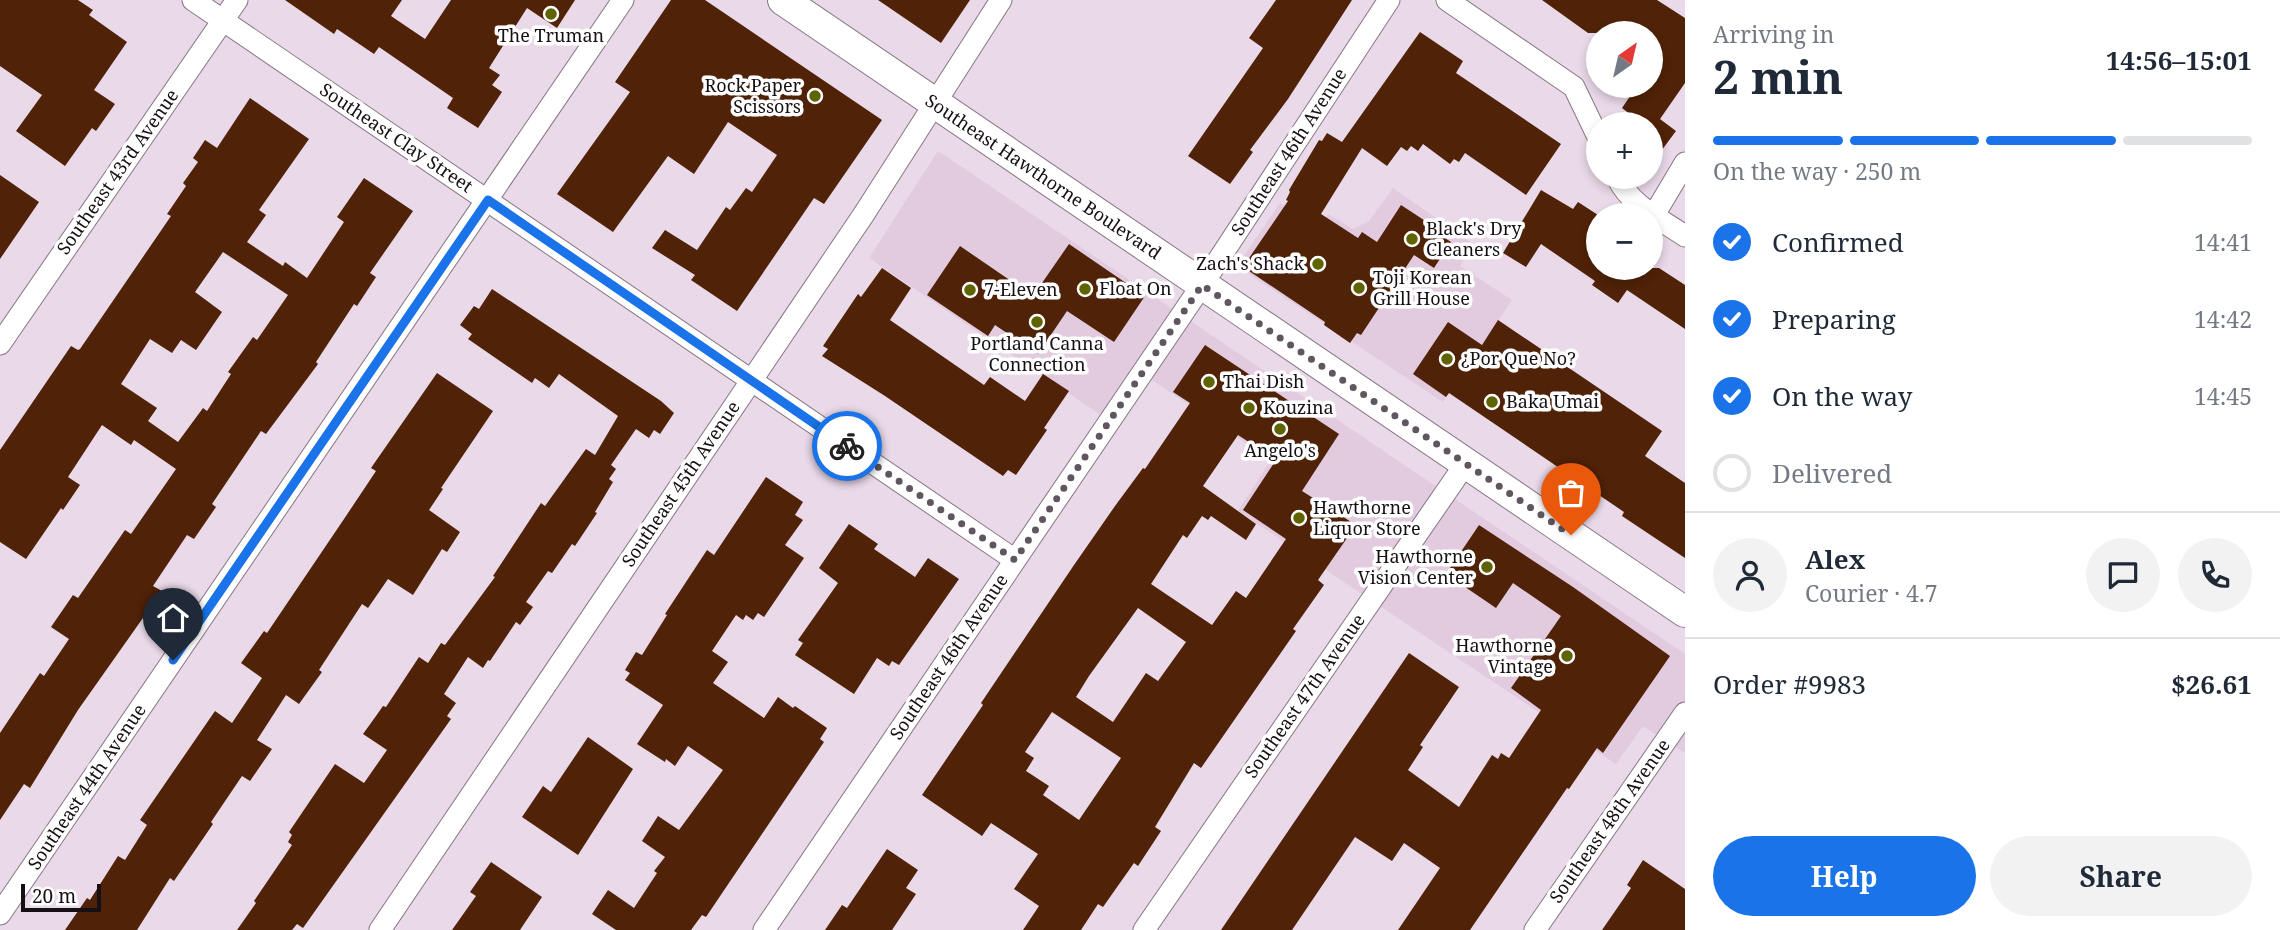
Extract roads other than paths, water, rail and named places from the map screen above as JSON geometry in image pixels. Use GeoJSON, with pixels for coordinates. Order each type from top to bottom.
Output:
{"type":"FeatureCollection","features":[{"type":"Feature","properties":{"kind":"main road","name":"Southeast Hawthorne Boulevard"},"geometry":{"type":"LineString","coordinates":[[783,0],[1685,612]]}},
{"type":"Feature","properties":{"kind":"street","name":"Southeast Clay Street"},"geometry":{"type":"LineString","coordinates":[[193,0],[1015,560]]}},
{"type":"Feature","properties":{"kind":"street","name":"Southeast 43rd Avenue"},"geometry":{"type":"LineString","coordinates":[[0,344],[237,0]]}},
{"type":"Feature","properties":{"kind":"street","name":"Southeast 44th Avenue"},"geometry":{"type":"LineString","coordinates":[[0,914],[623,0]]}},
{"type":"Feature","properties":{"kind":"street","name":"Southeast 45th Avenue"},"geometry":{"type":"LineString","coordinates":[[380,930],[751,380],[1001,0]]}},
{"type":"Feature","properties":{"kind":"street","name":"Southeast 46th Avenue"},"geometry":{"type":"LineString","coordinates":[[764,930],[1202,285],[1389,0]]}},
{"type":"Feature","properties":{"kind":"street"},"geometry":{"type":"LineString","coordinates":[[1447,0],[1574,88],[1586,112]]}},
{"type":"Feature","properties":{"kind":"street"},"geometry":{"type":"LineString","coordinates":[[1661,203],[1685,163]]}},
{"type":"Feature","properties":{"kind":"street"},"geometry":{"type":"LineString","coordinates":[[1623,189],[1639,203]]}},
{"type":"Feature","properties":{"kind":"street"},"geometry":{"type":"LineString","coordinates":[[1663,221],[1685,236]]}},
{"type":"Feature","properties":{"kind":"street","name":"Southeast 47th Avenue"},"geometry":{"type":"LineString","coordinates":[[1144,930],[1466,463]]}},
{"type":"Feature","properties":{"kind":"street","name":"Southeast 48th Avenue"},"geometry":{"type":"LineString","coordinates":[[1535,930],[1685,713]]}},
{"type":"Feature","properties":{"kind":"place","name":"The Truman"},"geometry":{"type":"Point","coordinates":[551,14]}},
{"type":"Feature","properties":{"kind":"place","name":"Rock Paper Scissors"},"geometry":{"type":"Point","coordinates":[815,96]}},
{"type":"Feature","properties":{"kind":"place","name":"Black's Dry Cleaners"},"geometry":{"type":"Point","coordinates":[1412,239]}},
{"type":"Feature","properties":{"kind":"place","name":"Zach's Shack"},"geometry":{"type":"Point","coordinates":[1318,264]}},
{"type":"Feature","properties":{"kind":"place","name":"Toji Korean Grill House"},"geometry":{"type":"Point","coordinates":[1359,288]}},
{"type":"Feature","properties":{"kind":"place","name":"Float On"},"geometry":{"type":"Point","coordinates":[1085,289]}},
{"type":"Feature","properties":{"kind":"place","name":"7-Eleven"},"geometry":{"type":"Point","coordinates":[970,290]}},
{"type":"Feature","properties":{"kind":"place","name":"Portland Canna Connection"},"geometry":{"type":"Point","coordinates":[1037,322]}},
{"type":"Feature","properties":{"kind":"place","name":"¿Por Que No?"},"geometry":{"type":"Point","coordinates":[1447,359]}},
{"type":"Feature","properties":{"kind":"place","name":"Thai Dish"},"geometry":{"type":"Point","coordinates":[1209,382]}},
{"type":"Feature","properties":{"kind":"place","name":"Baka Umai"},"geometry":{"type":"Point","coordinates":[1492,402]}},
{"type":"Feature","properties":{"kind":"place","name":"Kouzina"},"geometry":{"type":"Point","coordinates":[1249,408]}},
{"type":"Feature","properties":{"kind":"place","name":"Angelo's"},"geometry":{"type":"Point","coordinates":[1280,429]}},
{"type":"Feature","properties":{"kind":"place","name":"Hawthorne Liquor Store"},"geometry":{"type":"Point","coordinates":[1299,518]}},
{"type":"Feature","properties":{"kind":"place","name":"Hawthorne Vision Center"},"geometry":{"type":"Point","coordinates":[1487,567]}},
{"type":"Feature","properties":{"kind":"place","name":"Hawthorne Vintage"},"geometry":{"type":"Point","coordinates":[1567,656]}}]}
